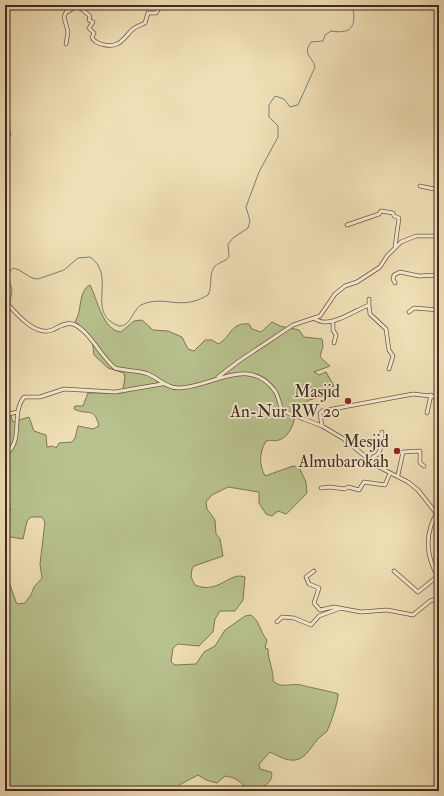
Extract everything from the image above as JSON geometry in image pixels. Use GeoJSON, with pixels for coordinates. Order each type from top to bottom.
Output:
{"type":"FeatureCollection","features":[{"type":"Feature","properties":{"kind":"street"},"geometry":{"type":"LineString","coordinates":[[66,44],[68,32],[64,17],[67,12],[68,5]]}},
{"type":"Feature","properties":{"kind":"street"},"geometry":{"type":"LineString","coordinates":[[67,12],[77,7],[82,9],[90,16],[89,20],[93,22],[89,28],[94,33],[92,37],[93,40],[99,44],[111,45],[119,43],[134,28],[145,23],[148,14],[156,13],[161,5]]}},
{"type":"Feature","properties":{"kind":"street"},"geometry":{"type":"LineString","coordinates":[[5,119],[9,134],[5,146]]}},
{"type":"Feature","properties":{"kind":"street"},"geometry":{"type":"LineString","coordinates":[[420,186],[439,190]]}},
{"type":"Feature","properties":{"kind":"street"},"geometry":{"type":"LineString","coordinates":[[347,225],[379,214],[380,211],[393,213],[394,216],[399,218],[395,247]]}},
{"type":"Feature","properties":{"kind":"street"},"geometry":{"type":"LineString","coordinates":[[315,319],[321,314],[331,298],[340,289],[357,282],[380,267],[395,247],[404,240],[416,236],[439,236]]}},
{"type":"Feature","properties":{"kind":"street"},"geometry":{"type":"LineString","coordinates":[[395,284],[393,278],[394,275],[400,272],[419,276],[439,275]]}},
{"type":"Feature","properties":{"kind":"street"},"geometry":{"type":"LineString","coordinates":[[369,299],[370,314],[386,329],[389,350],[393,356],[389,369]]}},
{"type":"Feature","properties":{"kind":"street"},"geometry":{"type":"LineString","coordinates":[[6,302],[29,324],[43,331],[52,330],[61,325],[74,324],[89,337],[115,368],[144,373],[177,388],[188,387],[233,374],[254,376],[271,386],[276,392],[283,411],[322,426],[344,439],[360,454],[390,474],[398,475],[418,490],[436,513]]}},
{"type":"Feature","properties":{"kind":"street"},"geometry":{"type":"LineString","coordinates":[[217,378],[239,361],[293,325],[302,321],[315,319],[324,322],[333,321],[369,305]]}},
{"type":"Feature","properties":{"kind":"street"},"geometry":{"type":"LineString","coordinates":[[409,312],[414,308],[439,310]]}},
{"type":"Feature","properties":{"kind":"street"},"geometry":{"type":"LineString","coordinates":[[333,321],[333,331],[336,334],[334,343]]}},
{"type":"Feature","properties":{"kind":"street"},"geometry":{"type":"LineString","coordinates":[[5,455],[17,437],[17,412],[25,396],[40,397],[64,389],[115,392],[164,383]]}},
{"type":"Feature","properties":{"kind":"street"},"geometry":{"type":"LineString","coordinates":[[322,426],[320,413],[322,411],[413,394],[439,397]]}},
{"type":"Feature","properties":{"kind":"street"},"geometry":{"type":"LineString","coordinates":[[427,413],[432,395]]}},
{"type":"Feature","properties":{"kind":"street"},"geometry":{"type":"LineString","coordinates":[[5,415],[17,412]]}},
{"type":"Feature","properties":{"kind":"street"},"geometry":{"type":"LineString","coordinates":[[371,461],[373,457],[378,456],[380,452],[382,432]]}},
{"type":"Feature","properties":{"kind":"street"},"geometry":{"type":"LineString","coordinates":[[398,475],[403,452],[421,452],[420,463],[424,466]]}},
{"type":"Feature","properties":{"kind":"street"},"geometry":{"type":"LineString","coordinates":[[321,488],[330,487],[345,489],[348,487],[359,490],[364,482],[385,485],[390,474]]}},
{"type":"Feature","properties":{"kind":"street"},"geometry":{"type":"LineString","coordinates":[[394,571],[418,592],[438,577],[432,567],[429,548],[430,527],[439,509]]}},
{"type":"Feature","properties":{"kind":"street"},"geometry":{"type":"LineString","coordinates":[[314,571],[306,576],[309,584],[319,588],[314,604],[320,610],[334,607],[361,612],[388,610],[414,615],[430,602],[439,598]]}},
{"type":"Feature","properties":{"kind":"street"},"geometry":{"type":"LineString","coordinates":[[277,622],[282,617],[290,617],[311,625],[318,616],[340,608]]}},
{"type":"Feature","properties":{"kind":"green space"},"geometry":{"type":"Polygon","coordinates":[[[90,285],[101,313],[105,320],[115,330],[121,332],[134,321],[142,320],[153,330],[168,331],[182,337],[188,349],[194,351],[205,340],[212,340],[218,344],[226,338],[234,328],[243,324],[249,324],[252,329],[261,332],[272,322],[280,326],[299,330],[304,337],[322,339],[323,346],[320,357],[330,366],[314,372],[319,375],[326,372],[334,386],[322,391],[317,398],[309,400],[296,411],[293,424],[286,436],[277,441],[266,441],[261,454],[261,463],[265,476],[293,466],[299,467],[306,482],[307,493],[286,514],[278,511],[272,516],[266,514],[259,503],[259,492],[228,487],[212,495],[206,502],[207,509],[215,520],[216,534],[220,539],[223,556],[194,566],[191,577],[195,585],[211,587],[234,577],[245,577],[243,600],[235,611],[220,611],[215,619],[213,632],[199,646],[178,644],[173,648],[171,662],[175,665],[196,664],[204,652],[215,646],[225,630],[245,616],[251,615],[256,620],[267,640],[265,648],[268,649],[273,673],[273,681],[279,685],[301,685],[338,694],[334,712],[326,732],[300,759],[289,760],[270,752],[259,764],[260,769],[271,772],[271,779],[265,786],[257,790],[249,791],[244,785],[229,777],[225,776],[217,783],[206,780],[198,775],[179,785],[177,791],[5,791],[5,570],[16,602],[18,604],[25,603],[31,595],[34,587],[42,578],[40,564],[45,522],[42,517],[31,517],[27,521],[23,539],[5,536],[5,511],[9,512],[11,509],[5,503],[5,418],[11,416],[13,422],[29,417],[34,431],[46,435],[47,447],[53,446],[56,448],[59,443],[72,442],[75,438],[78,426],[93,429],[99,426],[93,414],[74,409],[75,406],[83,406],[88,393],[122,393],[125,378],[124,373],[108,368],[94,355],[92,338],[75,321],[79,312],[83,292],[90,285]]]}},
{"type":"Feature","properties":{"kind":"waterway"},"geometry":{"type":"LineString","coordinates":[[10,303],[12,290],[9,279],[10,271],[13,268],[32,278],[38,279],[64,270],[78,258],[90,257],[98,265],[101,274],[102,303],[104,312],[109,320],[119,326],[126,324],[141,305],[158,301],[181,303],[189,302],[198,300],[208,295],[213,269],[229,257],[228,244],[233,238],[248,228],[250,221],[246,207],[259,172],[278,137],[278,126],[269,117],[269,105],[275,96],[284,99],[290,107],[298,105],[315,67],[308,53],[311,42],[323,41],[325,35],[331,31],[338,32],[349,30],[352,27],[354,18],[352,5]]}},
{"type":"Feature","properties":{"kind":"waterway"},"geometry":{"type":"LineString","coordinates":[[5,321],[9,307]]}},
{"type":"Feature","properties":{"kind":"place","name":"Masjid An-Nur RW 20"},"geometry":{"type":"Point","coordinates":[348,401]}},
{"type":"Feature","properties":{"kind":"place","name":"Mesjid Almubarokah"},"geometry":{"type":"Point","coordinates":[397,451]}}]}
